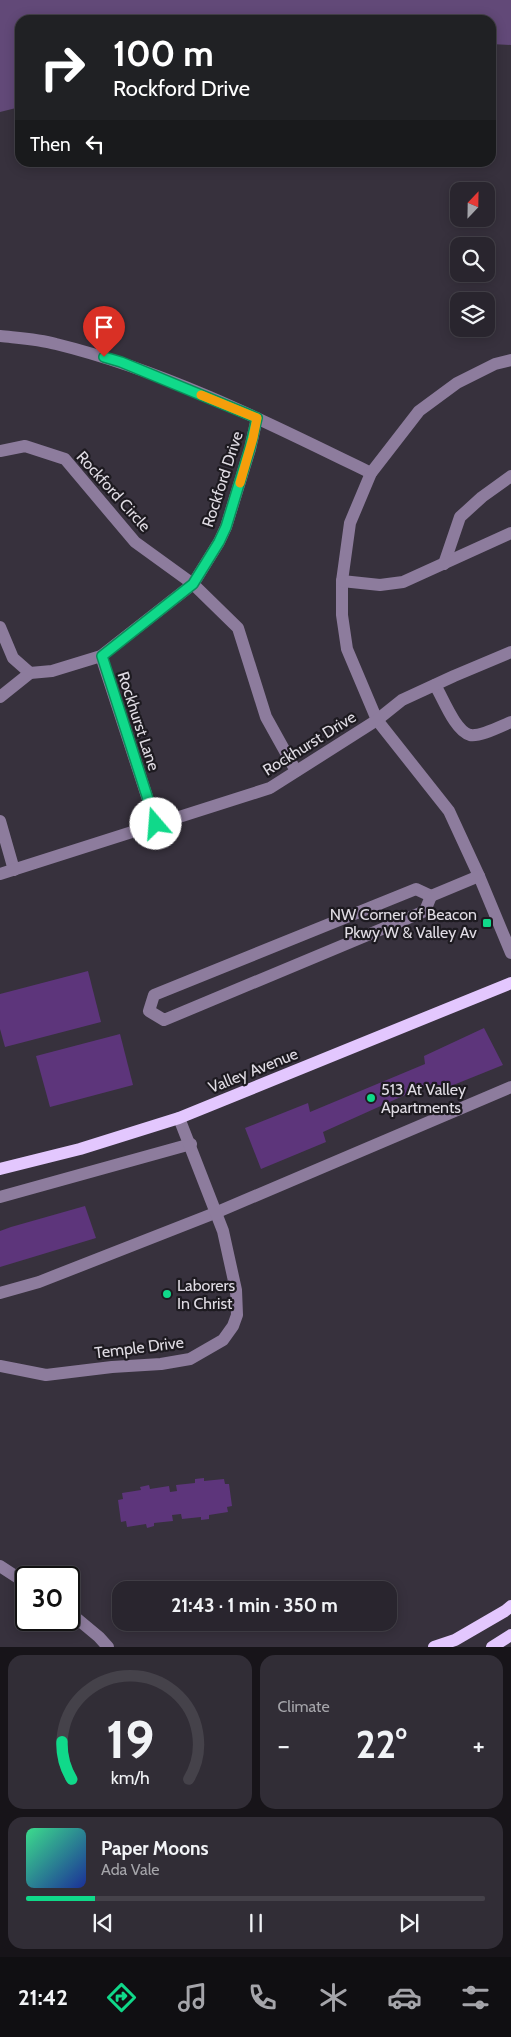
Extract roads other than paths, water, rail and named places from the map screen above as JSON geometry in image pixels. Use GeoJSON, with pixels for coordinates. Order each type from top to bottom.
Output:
{"type":"FeatureCollection","features":[{"type":"Feature","properties":{"kind":"main road","name":"Valley Avenue"},"geometry":{"type":"LineString","coordinates":[[0,1169],[80,1148],[179,1118],[511,983]]}},
{"type":"Feature","properties":{"kind":"main road"},"geometry":{"type":"LineString","coordinates":[[434,1647],[455,1640],[511,1606]]}},
{"type":"Feature","properties":{"kind":"main road"},"geometry":{"type":"LineString","coordinates":[[492,1647],[511,1635]]}},
{"type":"Feature","properties":{"kind":"street"},"geometry":{"type":"LineString","coordinates":[[0,336],[54,343],[121,362],[257,418],[371,473]]}},
{"type":"Feature","properties":{"kind":"street"},"geometry":{"type":"LineString","coordinates":[[511,360],[495,364],[457,383],[419,411],[371,473],[350,523],[342,581],[342,615],[347,649],[377,720],[449,811],[511,953]]}},
{"type":"Feature","properties":{"kind":"street","name":"Rockford Drive"},"geometry":{"type":"LineString","coordinates":[[30,673],[52,671],[102,656],[193,584],[226,527],[257,418]]}},
{"type":"Feature","properties":{"kind":"street","name":"Rockford Circle"},"geometry":{"type":"LineString","coordinates":[[0,451],[25,446],[65,459],[135,542],[193,584],[238,628],[266,717],[296,770]]}},
{"type":"Feature","properties":{"kind":"street"},"geometry":{"type":"LineString","coordinates":[[444,564],[460,518],[511,476]]}},
{"type":"Feature","properties":{"kind":"street"},"geometry":{"type":"LineString","coordinates":[[342,581],[380,585],[403,582],[511,533]]}},
{"type":"Feature","properties":{"kind":"street"},"geometry":{"type":"LineString","coordinates":[[0,627],[13,658],[30,673],[0,697]]}},
{"type":"Feature","properties":{"kind":"street","name":"Rockhurst Drive"},"geometry":{"type":"LineString","coordinates":[[0,874],[270,788],[377,720],[402,700],[511,652]]}},
{"type":"Feature","properties":{"kind":"street","name":"Rockhurst Lane"},"geometry":{"type":"LineString","coordinates":[[102,656],[156,824]]}},
{"type":"Feature","properties":{"kind":"street"},"geometry":{"type":"LineString","coordinates":[[435,685],[460,730],[472,736],[511,722]]}},
{"type":"Feature","properties":{"kind":"street"},"geometry":{"type":"LineString","coordinates":[[0,821],[14,870]]}},
{"type":"Feature","properties":{"kind":"street"},"geometry":{"type":"LineString","coordinates":[[431,896],[416,889],[304,933],[154,995],[149,1011],[164,1020],[425,911],[431,896],[479,876]]}},
{"type":"Feature","properties":{"kind":"street"},"geometry":{"type":"LineString","coordinates":[[0,1293],[39,1282],[215,1213],[511,1087]]}},
{"type":"Feature","properties":{"kind":"street","name":"Temple Drive"},"geometry":{"type":"LineString","coordinates":[[0,1366],[46,1375],[112,1367],[161,1364],[190,1359],[223,1340],[233,1326],[238,1306],[223,1231],[191,1144],[179,1118]]}},
{"type":"Feature","properties":{"kind":"street"},"geometry":{"type":"LineString","coordinates":[[0,1197],[191,1144]]}},
{"type":"Feature","properties":{"kind":"street"},"geometry":{"type":"LineString","coordinates":[[0,1566],[15,1576]]}},
{"type":"Feature","properties":{"kind":"street"},"geometry":{"type":"LineString","coordinates":[[80,1621],[108,1647]]}},
{"type":"Feature","properties":{"kind":"place","name":"NW Corner of Beacon Pkwy W & Valley Av"},"geometry":{"type":"Point","coordinates":[487,923]}},
{"type":"Feature","properties":{"kind":"place","name":"513 At Valley Apartments"},"geometry":{"type":"Point","coordinates":[371,1098]}},
{"type":"Feature","properties":{"kind":"place","name":"Laborers In Christ"},"geometry":{"type":"Point","coordinates":[167,1294]}}]}
